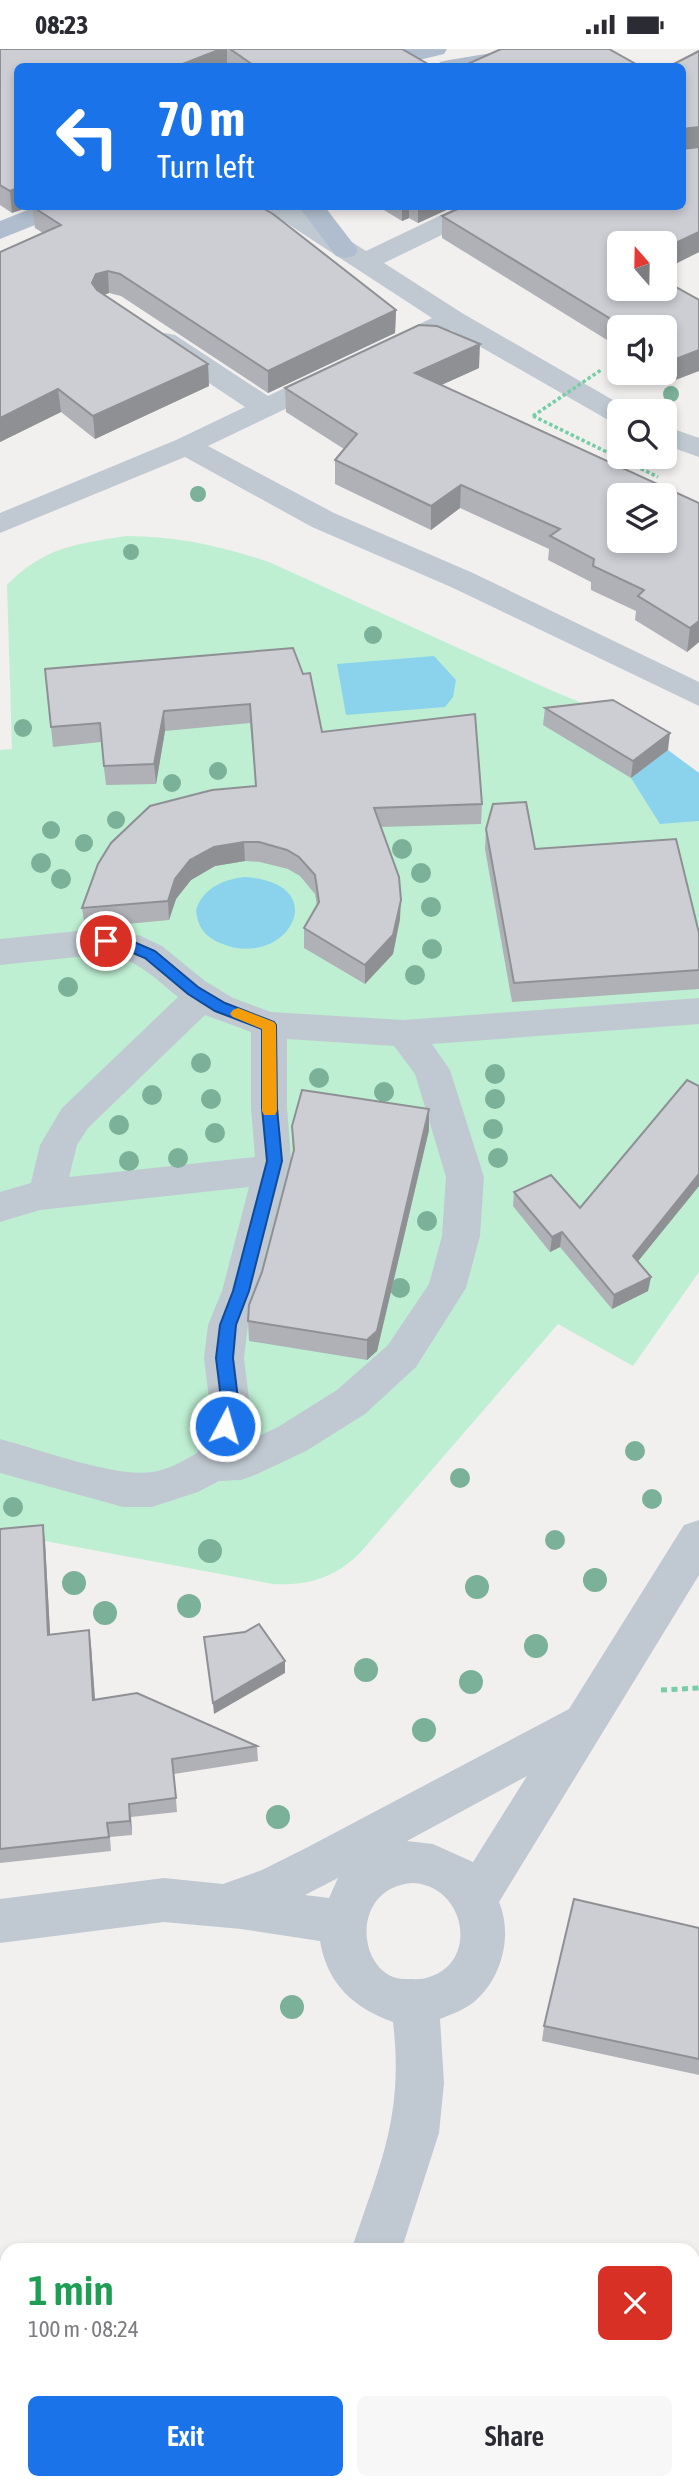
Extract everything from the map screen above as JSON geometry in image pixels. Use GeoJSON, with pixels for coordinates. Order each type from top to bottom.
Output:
{"type":"FeatureCollection","features":[{"type":"Feature","properties":{"kind":"main road"},"geometry":{"type":"LineString","coordinates":[[372,63],[435,49]]}},
{"type":"Feature","properties":{"kind":"main road"},"geometry":{"type":"LineString","coordinates":[[475,63],[563,49]]}},
{"type":"Feature","properties":{"kind":"main road"},"geometry":{"type":"LineString","coordinates":[[0,231],[49,210]]}},
{"type":"Feature","properties":{"kind":"main road"},"geometry":{"type":"LineString","coordinates":[[315,210],[354,256]]}},
{"type":"Feature","properties":{"kind":"street"},"geometry":{"type":"LineString","coordinates":[[285,210],[452,319],[607,408]]}},
{"type":"Feature","properties":{"kind":"street"},"geometry":{"type":"LineString","coordinates":[[354,256],[470,210]]}},
{"type":"Feature","properties":{"kind":"street"},"geometry":{"type":"LineString","coordinates":[[0,523],[186,446],[452,319]]}},
{"type":"Feature","properties":{"kind":"street"},"geometry":{"type":"LineString","coordinates":[[143,326],[265,407]]}},
{"type":"Feature","properties":{"kind":"street"},"geometry":{"type":"LineString","coordinates":[[677,440],[699,448]]}},
{"type":"Feature","properties":{"kind":"street"},"geometry":{"type":"LineString","coordinates":[[186,446],[323,520],[462,580],[699,695]]}},
{"type":"Feature","properties":{"kind":"street"},"geometry":{"type":"LineString","coordinates":[[0,952],[106,941],[129,945],[150,955],[220,1007],[269,1025],[404,1033],[699,1011]]}},
{"type":"Feature","properties":{"kind":"street"},"geometry":{"type":"LineString","coordinates":[[49,1194],[51,1160],[60,1138],[75,1118],[202,996]]}},
{"type":"Feature","properties":{"kind":"street"},"geometry":{"type":"LineString","coordinates":[[214,1464],[230,1407],[224,1358],[228,1325],[241,1291],[273,1170],[269,1025]]}},
{"type":"Feature","properties":{"kind":"street"},"geometry":{"type":"LineString","coordinates":[[0,1456],[123,1490],[152,1490],[184,1480],[214,1464],[241,1463],[292,1439],[351,1402],[402,1356],[447,1288],[461,1236],[465,1177],[432,1070],[404,1033]]}},
{"type":"Feature","properties":{"kind":"street"},"geometry":{"type":"LineString","coordinates":[[0,1207],[49,1194],[273,1170]]}},
{"type":"Feature","properties":{"kind":"street"},"geometry":{"type":"LineString","coordinates":[[476,1899],[699,1538]]}},
{"type":"Feature","properties":{"kind":"street"},"geometry":{"type":"LineString","coordinates":[[224,1905],[274,1888],[586,1723]]}},
{"type":"Feature","properties":{"kind":"street"},"geometry":{"type":"LineString","coordinates":[[407,1863],[431,1865],[454,1875],[471,1889],[476,1899],[482,1908],[486,1930],[483,1952],[473,1971],[457,1987],[437,1997],[414,2000],[393,1998],[374,1989],[359,1977],[348,1960],[342,1942],[342,1922],[348,1899],[364,1881],[384,1868],[407,1863]]}},
{"type":"Feature","properties":{"kind":"street"},"geometry":{"type":"LineString","coordinates":[[0,1921],[164,1900],[224,1905],[342,1922]]}},
{"type":"Feature","properties":{"kind":"street"},"geometry":{"type":"LineString","coordinates":[[379,2243],[414,2136],[421,2093],[421,2043],[414,2000]]}},
{"type":"Feature","properties":{"kind":"path"},"geometry":{"type":"LineString","coordinates":[[533,416],[601,370]]}},
{"type":"Feature","properties":{"kind":"green space"},"geometry":{"type":"Polygon","coordinates":[[[126,536],[198,543],[269,562],[593,708],[665,749],[699,773],[699,1272],[633,1366],[558,1324],[360,1553],[331,1574],[298,1584],[273,1584],[45,1541],[0,1545],[0,750],[12,749],[7,585],[34,562],[62,549],[126,536]]]}},
{"type":"Feature","properties":{"kind":"water"},"geometry":{"type":"Polygon","coordinates":[[[434,656],[456,680],[453,697],[445,707],[346,715],[337,664],[434,656]]]}},
{"type":"Feature","properties":{"kind":"water"},"geometry":{"type":"Polygon","coordinates":[[[668,750],[699,773],[699,821],[660,824],[631,778],[668,750]]]}},
{"type":"Feature","properties":{"kind":"water"},"geometry":{"type":"Polygon","coordinates":[[[245,877],[273,883],[289,894],[295,908],[292,923],[281,936],[265,946],[244,949],[210,938],[200,926],[196,910],[209,890],[229,880],[245,877]]]}},
{"type":"Feature","properties":{"kind":"building"},"geometry":{"type":"Polygon","coordinates":[[[0,49],[221,49],[185,63],[14,63],[14,190],[10,191],[0,185],[0,49]]]}},
{"type":"Feature","properties":{"kind":"building"},"geometry":{"type":"Polygon","coordinates":[[[230,49],[402,49],[426,63],[250,63],[230,49]]]}},
{"type":"Feature","properties":{"kind":"building"},"geometry":{"type":"Polygon","coordinates":[[[501,49],[609,49],[634,63],[470,63],[501,49]]]}},
{"type":"Feature","properties":{"kind":"building"},"geometry":{"type":"Polygon","coordinates":[[[699,51],[699,127],[686,129],[686,63],[676,63],[699,51]]]}},
{"type":"Feature","properties":{"kind":"building"},"geometry":{"type":"Polygon","coordinates":[[[699,147],[699,232],[677,242],[677,231],[607,231],[607,301],[677,301],[677,288],[699,300],[699,350],[677,359],[677,315],[607,317],[442,216],[455,210],[686,210],[686,149],[699,147]]]}},
{"type":"Feature","properties":{"kind":"building"},"geometry":{"type":"Polygon","coordinates":[[[38,210],[266,210],[396,310],[268,371],[120,274],[108,271],[96,274],[92,283],[97,290],[208,364],[93,416],[58,389],[0,418],[0,252],[61,225],[38,210]]]}},
{"type":"Feature","properties":{"kind":"building"},"geometry":{"type":"Polygon","coordinates":[[[419,325],[437,326],[480,344],[415,373],[607,461],[607,469],[625,469],[655,483],[607,483],[607,553],[677,553],[677,493],[699,503],[699,621],[690,628],[638,596],[644,590],[593,566],[594,559],[550,536],[560,529],[461,485],[431,506],[335,460],[357,434],[285,388],[419,325]]]}},
{"type":"Feature","properties":{"kind":"building"},"geometry":{"type":"Polygon","coordinates":[[[293,648],[303,674],[310,673],[322,732],[475,714],[482,804],[374,808],[399,877],[401,900],[393,935],[365,965],[304,928],[319,902],[315,875],[299,857],[287,850],[259,842],[214,847],[190,860],[175,879],[168,901],[82,908],[98,864],[111,843],[150,806],[212,790],[256,786],[250,704],[164,711],[154,764],[104,766],[100,723],[51,727],[45,669],[293,648]]]}},
{"type":"Feature","properties":{"kind":"building"},"geometry":{"type":"Polygon","coordinates":[[[613,700],[670,733],[633,761],[545,708],[613,700]]]}},
{"type":"Feature","properties":{"kind":"building"},"geometry":{"type":"Polygon","coordinates":[[[526,802],[535,849],[676,839],[699,933],[699,970],[514,983],[486,829],[493,804],[526,802]]]}},
{"type":"Feature","properties":{"kind":"building"},"geometry":{"type":"Polygon","coordinates":[[[687,1080],[699,1086],[699,1174],[633,1256],[651,1277],[614,1295],[562,1232],[552,1237],[514,1192],[551,1175],[580,1208],[687,1080]]]}},
{"type":"Feature","properties":{"kind":"building"},"geometry":{"type":"Polygon","coordinates":[[[302,1090],[429,1109],[377,1331],[367,1340],[248,1321],[249,1305],[262,1272],[294,1150],[292,1126],[302,1090]]]}},
{"type":"Feature","properties":{"kind":"building"},"geometry":{"type":"Polygon","coordinates":[[[43,1525],[48,1635],[89,1630],[93,1700],[137,1693],[257,1746],[172,1759],[176,1798],[129,1804],[130,1821],[107,1823],[109,1837],[0,1849],[0,1529],[43,1525]]]}},
{"type":"Feature","properties":{"kind":"building"},"geometry":{"type":"Polygon","coordinates":[[[259,1624],[285,1661],[213,1703],[204,1637],[245,1632],[259,1624]]]}},
{"type":"Feature","properties":{"kind":"building"},"geometry":{"type":"Polygon","coordinates":[[[574,1899],[699,1928],[699,2059],[544,2026],[574,1899]]]}},
{"type":"Feature","properties":{"kind":"slow traffic"},"geometry":{"type":"LineString","coordinates":[[238,1014],[269,1025],[269,1111]]}},
{"type":"Feature","properties":{"kind":"route"},"geometry":{"type":"LineString","coordinates":[[106,941],[129,945],[150,955],[193,991],[220,1007],[269,1025],[269,1108],[274,1161],[241,1291],[228,1325],[224,1358],[230,1407],[225,1426]]}}]}
